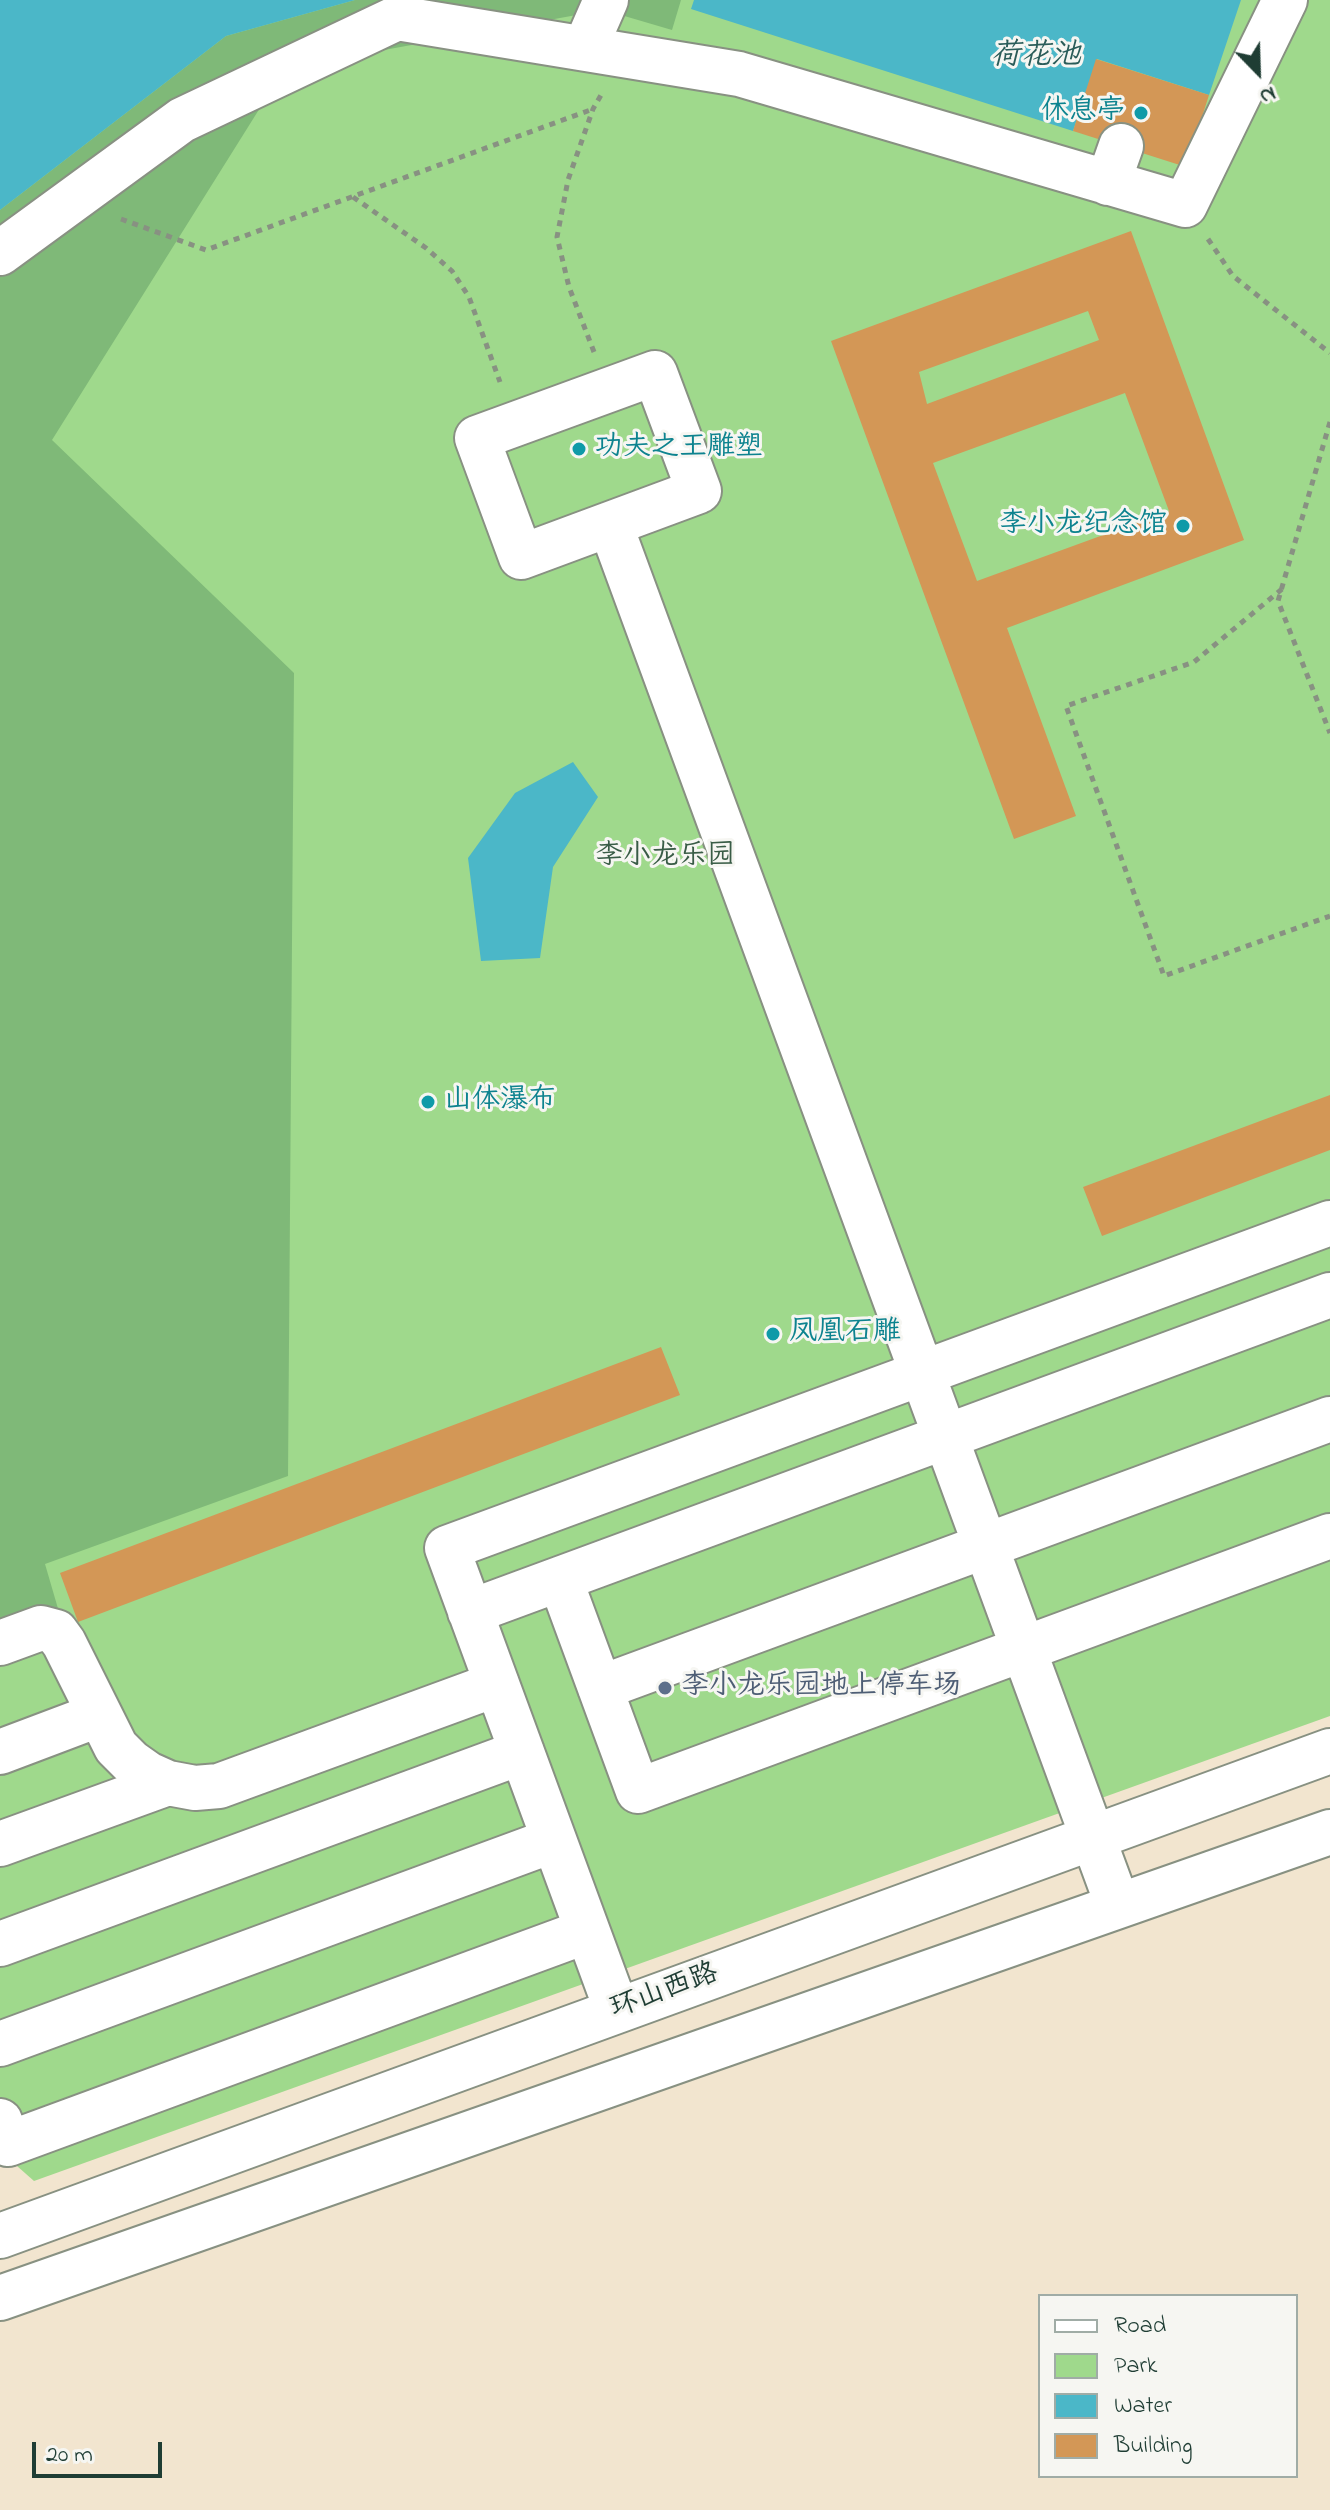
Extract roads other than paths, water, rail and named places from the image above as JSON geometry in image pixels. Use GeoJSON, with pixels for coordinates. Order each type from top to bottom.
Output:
{"type":"FeatureCollection","features":[{"type":"Feature","properties":{"kind":"street"},"geometry":{"type":"LineString","coordinates":[[604,51],[606,0]]}},
{"type":"Feature","properties":{"kind":"street"},"geometry":{"type":"LineString","coordinates":[[0,253],[182,120],[397,18],[739,74],[1115,164],[1185,205],[1285,0]]}},
{"type":"Feature","properties":{"kind":"street"},"geometry":{"type":"LineString","coordinates":[[655,373],[699,491],[610,524],[521,557],[477,438],[655,373]]}},
{"type":"Feature","properties":{"kind":"street"},"geometry":{"type":"LineString","coordinates":[[610,524],[1118,1906]]}},
{"type":"Feature","properties":{"kind":"street"},"geometry":{"type":"LineString","coordinates":[[617,2011],[447,1548],[1330,1223]]}},
{"type":"Feature","properties":{"kind":"street"},"geometry":{"type":"LineString","coordinates":[[470,1612],[1330,1295]]}},
{"type":"Feature","properties":{"kind":"street"},"geometry":{"type":"LineString","coordinates":[[600,1688],[1330,1419]]}},
{"type":"Feature","properties":{"kind":"street"},"geometry":{"type":"LineString","coordinates":[[560,1579],[638,1791],[1330,1536]]}},
{"type":"Feature","properties":{"kind":"street"},"geometry":{"type":"LineString","coordinates":[[0,1643],[41,1628],[56,1632],[116,1747],[148,1774],[168,1783],[195,1788],[219,1786],[497,1684]]}},
{"type":"Feature","properties":{"kind":"street"},"geometry":{"type":"LineString","coordinates":[[0,1752],[98,1715]]}},
{"type":"Feature","properties":{"kind":"street","name":"环山西路"},"geometry":{"type":"LineString","coordinates":[[0,2236],[1330,1751]]}},
{"type":"Feature","properties":{"kind":"street"},"geometry":{"type":"LineString","coordinates":[[0,1944],[522,1752]]}},
{"type":"Feature","properties":{"kind":"street"},"geometry":{"type":"LineString","coordinates":[[0,1844],[168,1783]]}},
{"type":"Feature","properties":{"kind":"street"},"geometry":{"type":"LineString","coordinates":[[0,2298],[1330,1832]]}},
{"type":"Feature","properties":{"kind":"street"},"geometry":{"type":"LineString","coordinates":[[0,2044],[554,1840]]}},
{"type":"Feature","properties":{"kind":"street"},"geometry":{"type":"LineString","coordinates":[[0,2121],[8,2144],[587,1931]]}},
{"type":"Feature","properties":{"kind":"water"},"geometry":{"type":"Polygon","coordinates":[[[0,0],[355,0],[226,36],[0,210],[0,0]]]}},
{"type":"Feature","properties":{"kind":"water","name":"荷花池"},"geometry":{"type":"Polygon","coordinates":[[[694,0],[1241,0],[1209,95],[1097,59],[1073,131],[691,9],[694,0]]]}},
{"type":"Feature","properties":{"kind":"water"},"geometry":{"type":"Polygon","coordinates":[[[573,762],[598,797],[553,867],[540,958],[481,961],[468,858],[515,793],[573,762]]]}},
{"type":"Feature","properties":{"kind":"place","name":"休息亭"},"geometry":{"type":"Point","coordinates":[1141,113]}},
{"type":"Feature","properties":{"kind":"place","name":"功夫之王雕塑"},"geometry":{"type":"Point","coordinates":[579,449]}},
{"type":"Feature","properties":{"kind":"place","name":"李小龙纪念馆"},"geometry":{"type":"Point","coordinates":[1183,526]}},
{"type":"Feature","properties":{"kind":"place","name":"山体瀑布"},"geometry":{"type":"Point","coordinates":[428,1102]}},
{"type":"Feature","properties":{"kind":"place","name":"凤凰石雕"},"geometry":{"type":"Point","coordinates":[773,1334]}},
{"type":"Feature","properties":{"kind":"place","name":"李小龙乐园地上停车场"},"geometry":{"type":"Point","coordinates":[665,1688]}},
{"type":"Feature","properties":{"kind":"park label","name":"李小龙乐园"},"geometry":{"type":"Point","coordinates":[665,858]}}]}
